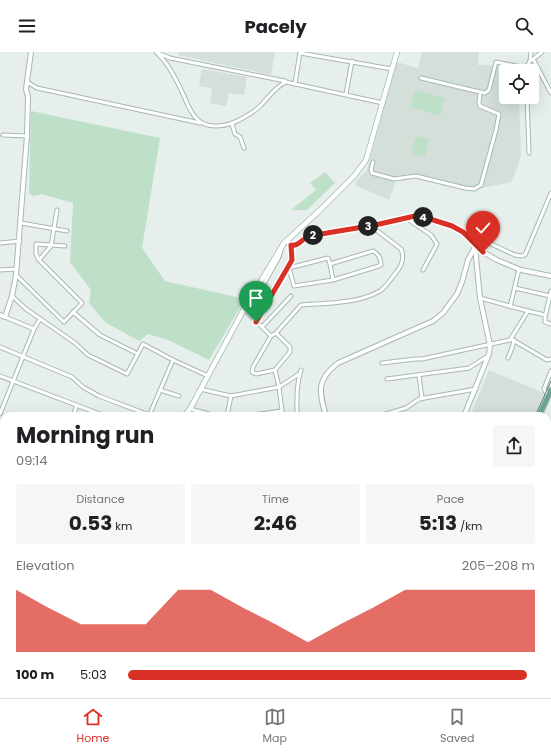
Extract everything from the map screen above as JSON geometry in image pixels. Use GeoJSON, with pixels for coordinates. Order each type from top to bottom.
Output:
{"type":"FeatureCollection","features":[{"type":"Feature","properties":{"kind":"main road"},"geometry":{"type":"LineString","coordinates":[[187,412],[283,246],[319,211],[366,160],[397,52]]}},
{"type":"Feature","properties":{"kind":"main road"},"geometry":{"type":"LineString","coordinates":[[541,412],[551,390]]}},
{"type":"Feature","properties":{"kind":"street"},"geometry":{"type":"LineString","coordinates":[[5,317],[12,296],[20,241],[28,136],[27,82],[31,52]]}},
{"type":"Feature","properties":{"kind":"street"},"geometry":{"type":"LineString","coordinates":[[156,52],[167,64],[193,114],[202,123]]}},
{"type":"Feature","properties":{"kind":"street"},"geometry":{"type":"LineString","coordinates":[[156,52],[170,58],[383,103]]}},
{"type":"Feature","properties":{"kind":"street"},"geometry":{"type":"LineString","coordinates":[[295,84],[300,52],[392,69]]}},
{"type":"Feature","properties":{"kind":"street"},"geometry":{"type":"LineString","coordinates":[[531,52],[532,60],[551,93]]}},
{"type":"Feature","properties":{"kind":"street"},"geometry":{"type":"LineString","coordinates":[[530,64],[532,60],[542,52]]}},
{"type":"Feature","properties":{"kind":"street"},"geometry":{"type":"LineString","coordinates":[[346,94],[352,61]]}},
{"type":"Feature","properties":{"kind":"street"},"geometry":{"type":"LineString","coordinates":[[421,78],[485,94],[489,90],[496,62],[504,64]]}},
{"type":"Feature","properties":{"kind":"street"},"geometry":{"type":"LineString","coordinates":[[27,82],[37,88],[217,126],[232,124],[254,111],[260,107],[276,88],[286,82]]}},
{"type":"Feature","properties":{"kind":"street"},"geometry":{"type":"LineString","coordinates":[[373,162],[371,170],[372,173],[394,179],[416,176],[465,188],[474,189],[481,185],[499,114],[480,106],[480,92]]}},
{"type":"Feature","properties":{"kind":"street"},"geometry":{"type":"LineString","coordinates":[[527,104],[529,153]]}},
{"type":"Feature","properties":{"kind":"street"},"geometry":{"type":"LineString","coordinates":[[232,124],[235,134],[240,137],[244,148]]}},
{"type":"Feature","properties":{"kind":"street"},"geometry":{"type":"LineString","coordinates":[[3,135],[28,136]]}},
{"type":"Feature","properties":{"kind":"street"},"geometry":{"type":"LineString","coordinates":[[291,245],[294,246],[303,238],[309,236],[371,226],[415,216],[424,217],[452,226],[514,255],[522,256],[525,255],[551,193]]}},
{"type":"Feature","properties":{"kind":"street"},"geometry":{"type":"LineString","coordinates":[[39,260],[51,246],[57,210]]}},
{"type":"Feature","properties":{"kind":"street"},"geometry":{"type":"LineString","coordinates":[[406,218],[431,235],[438,244],[423,270]]}},
{"type":"Feature","properties":{"kind":"street"},"geometry":{"type":"LineString","coordinates":[[21,223],[67,231]]}},
{"type":"Feature","properties":{"kind":"street"},"geometry":{"type":"LineString","coordinates":[[276,333],[291,349],[276,370],[256,374],[252,372],[253,367],[271,336],[276,333],[301,305],[348,302],[380,291],[384,287],[400,266],[403,255],[401,249],[371,226]]}},
{"type":"Feature","properties":{"kind":"street"},"geometry":{"type":"LineString","coordinates":[[463,232],[474,245],[497,260],[519,269],[551,276]]}},
{"type":"Feature","properties":{"kind":"street"},"geometry":{"type":"LineString","coordinates":[[256,322],[289,267],[293,257],[291,245],[289,244],[288,240]]}},
{"type":"Feature","properties":{"kind":"street"},"geometry":{"type":"LineString","coordinates":[[0,243],[20,241]]}},
{"type":"Feature","properties":{"kind":"street"},"geometry":{"type":"LineString","coordinates":[[16,275],[64,322],[82,303],[39,260],[36,254],[36,244],[65,246]]}},
{"type":"Feature","properties":{"kind":"street"},"geometry":{"type":"LineString","coordinates":[[466,412],[490,354],[490,345],[480,298],[474,245]]}},
{"type":"Feature","properties":{"kind":"street"},"geometry":{"type":"LineString","coordinates":[[325,412],[321,398],[321,390],[327,371],[338,363],[433,321],[442,313],[456,294],[462,282],[474,245]]}},
{"type":"Feature","properties":{"kind":"street"},"geometry":{"type":"LineString","coordinates":[[289,267],[294,286],[333,280],[381,265],[381,262],[379,255],[373,251],[330,264]]}},
{"type":"Feature","properties":{"kind":"street"},"geometry":{"type":"LineString","coordinates":[[289,267],[326,258],[329,259],[333,280]]}},
{"type":"Feature","properties":{"kind":"street"},"geometry":{"type":"LineString","coordinates":[[0,270],[16,269]]}},
{"type":"Feature","properties":{"kind":"street"},"geometry":{"type":"LineString","coordinates":[[510,306],[519,269]]}},
{"type":"Feature","properties":{"kind":"street"},"geometry":{"type":"LineString","coordinates":[[515,288],[550,296]]}},
{"type":"Feature","properties":{"kind":"street"},"geometry":{"type":"LineString","coordinates":[[551,291],[545,322],[551,324]]}},
{"type":"Feature","properties":{"kind":"street"},"geometry":{"type":"LineString","coordinates":[[12,296],[26,309],[75,343],[88,355],[127,374],[143,344],[208,376]]}},
{"type":"Feature","properties":{"kind":"street"},"geometry":{"type":"LineString","coordinates":[[262,328],[291,296]]}},
{"type":"Feature","properties":{"kind":"street"},"geometry":{"type":"LineString","coordinates":[[480,298],[546,315]]}},
{"type":"Feature","properties":{"kind":"street"},"geometry":{"type":"LineString","coordinates":[[246,311],[271,336]]}},
{"type":"Feature","properties":{"kind":"street"},"geometry":{"type":"LineString","coordinates":[[508,358],[512,348],[512,340],[528,311]]}},
{"type":"Feature","properties":{"kind":"street"},"geometry":{"type":"LineString","coordinates":[[73,312],[100,335],[138,354]]}},
{"type":"Feature","properties":{"kind":"street"},"geometry":{"type":"LineString","coordinates":[[0,315],[34,329]]}},
{"type":"Feature","properties":{"kind":"street"},"geometry":{"type":"LineString","coordinates":[[1,412],[34,329],[40,319]]}},
{"type":"Feature","properties":{"kind":"street"},"geometry":{"type":"LineString","coordinates":[[382,363],[422,359],[512,340]]}},
{"type":"Feature","properties":{"kind":"street"},"geometry":{"type":"LineString","coordinates":[[512,340],[547,360],[551,358]]}},
{"type":"Feature","properties":{"kind":"street"},"geometry":{"type":"LineString","coordinates":[[0,347],[72,377],[83,387],[99,396],[140,412]]}},
{"type":"Feature","properties":{"kind":"street"},"geometry":{"type":"LineString","coordinates":[[387,379],[470,368],[490,354]]}},
{"type":"Feature","properties":{"kind":"street"},"geometry":{"type":"LineString","coordinates":[[152,412],[173,360]]}},
{"type":"Feature","properties":{"kind":"street"},"geometry":{"type":"LineString","coordinates":[[275,412],[282,411],[276,370]]}},
{"type":"Feature","properties":{"kind":"street"},"geometry":{"type":"LineString","coordinates":[[297,412],[296,389],[301,370]]}},
{"type":"Feature","properties":{"kind":"street"},"geometry":{"type":"LineString","coordinates":[[548,396],[544,389],[551,371]]}},
{"type":"Feature","properties":{"kind":"street"},"geometry":{"type":"LineString","coordinates":[[200,389],[231,396],[279,387],[299,374]]}},
{"type":"Feature","properties":{"kind":"street"},"geometry":{"type":"LineString","coordinates":[[419,374],[422,399]]}},
{"type":"Feature","properties":{"kind":"street"},"geometry":{"type":"LineString","coordinates":[[0,376],[95,412]]}},
{"type":"Feature","properties":{"kind":"street"},"geometry":{"type":"LineString","coordinates":[[395,412],[406,408],[419,399],[476,388]]}},
{"type":"Feature","properties":{"kind":"street"},"geometry":{"type":"LineString","coordinates":[[160,390],[179,396]]}},
{"type":"Feature","properties":{"kind":"street"},"geometry":{"type":"LineString","coordinates":[[228,412],[231,396]]}},
{"type":"Feature","properties":{"kind":"street"},"geometry":{"type":"LineString","coordinates":[[74,412],[77,405]]}},
{"type":"Feature","properties":{"kind":"street"},"geometry":{"type":"LineString","coordinates":[[190,409],[202,412]]}},
{"type":"Feature","properties":{"kind":"shaded area"},"geometry":{"type":"Polygon","coordinates":[[[178,52],[275,52],[271,75],[178,55],[178,52]]]}},
{"type":"Feature","properties":{"kind":"shaded area"},"geometry":{"type":"Polygon","coordinates":[[[422,52],[479,52],[478,65],[499,66],[499,104],[519,104],[521,154],[517,169],[511,182],[473,190],[414,177],[396,181],[389,200],[355,185],[357,180],[366,171],[397,62],[418,68],[422,52]]]}},
{"type":"Feature","properties":{"kind":"shaded area"},"geometry":{"type":"Polygon","coordinates":[[[202,69],[247,77],[244,95],[229,93],[226,106],[210,103],[212,88],[199,86],[202,69]]]}},
{"type":"Feature","properties":{"kind":"shaded area"},"geometry":{"type":"Polygon","coordinates":[[[489,370],[544,393],[536,412],[472,412],[489,370]]]}},
{"type":"Feature","properties":{"kind":"green space"},"geometry":{"type":"Polygon","coordinates":[[[415,90],[445,98],[440,116],[410,107],[415,90]]]}},
{"type":"Feature","properties":{"kind":"green space"},"geometry":{"type":"Polygon","coordinates":[[[31,111],[160,138],[142,248],[165,281],[245,299],[209,360],[168,340],[148,334],[139,341],[105,322],[89,303],[91,290],[70,262],[73,203],[42,194],[34,196],[29,194],[31,111]]]}},
{"type":"Feature","properties":{"kind":"green space"},"geometry":{"type":"Polygon","coordinates":[[[416,136],[429,139],[425,157],[411,153],[416,136]]]}},
{"type":"Feature","properties":{"kind":"green space"},"geometry":{"type":"Polygon","coordinates":[[[325,172],[335,183],[307,210],[291,210],[316,190],[310,183],[325,172]]]}},
{"type":"Feature","properties":{"kind":"tram line"},"geometry":{"type":"LineString","coordinates":[[537,412],[551,381]]}},
{"type":"Feature","properties":{"kind":"route"},"geometry":{"type":"LineString","coordinates":[[256,322],[292,260],[291,245],[294,246],[303,238],[309,236],[375,225],[415,216],[424,217],[452,226],[463,232],[483,252]]}}]}
